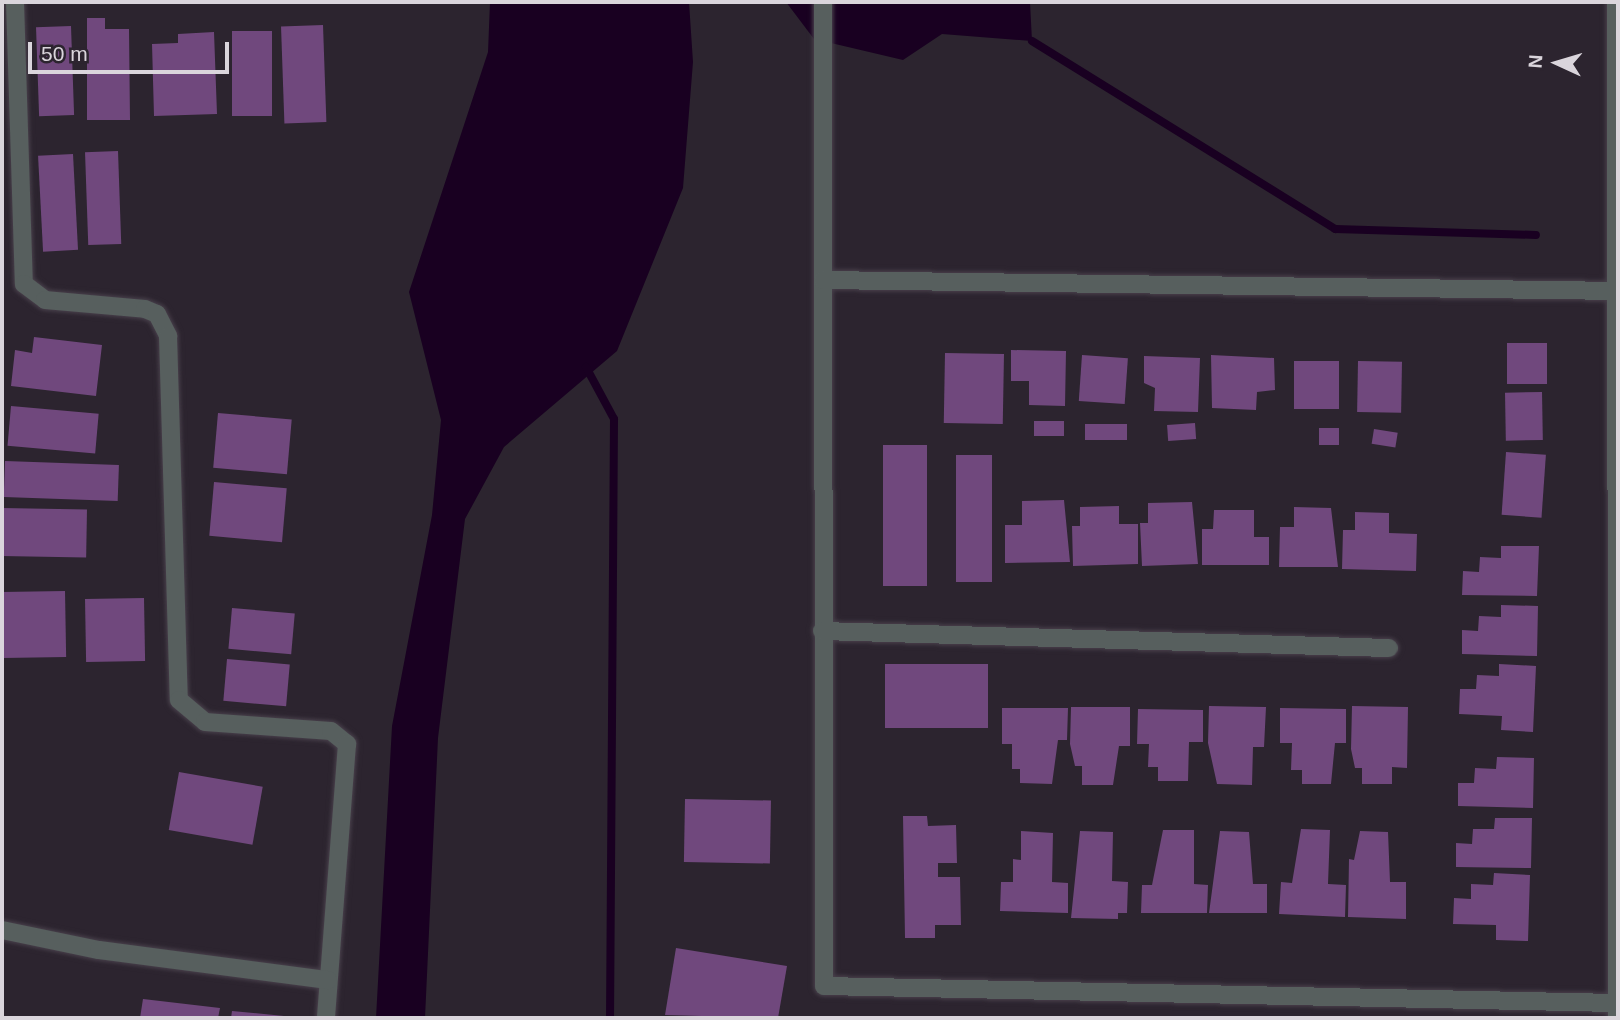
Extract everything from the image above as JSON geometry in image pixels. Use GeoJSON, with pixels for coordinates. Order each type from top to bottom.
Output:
{"type":"FeatureCollection","features":[{"type":"Feature","properties":{"kind":"street"},"geometry":{"type":"LineString","coordinates":[[15,2],[24,284],[45,300],[145,309],[158,314],[168,336],[179,701],[205,722],[331,731],[346,744],[326,1018]]}},
{"type":"Feature","properties":{"kind":"street"},"geometry":{"type":"LineString","coordinates":[[823,2],[824,986],[1618,1003]]}},
{"type":"Feature","properties":{"kind":"street"},"geometry":{"type":"LineString","coordinates":[[1616,2],[1617,1018]]}},
{"type":"Feature","properties":{"kind":"street"},"geometry":{"type":"LineString","coordinates":[[823,280],[1616,291]]}},
{"type":"Feature","properties":{"kind":"street"},"geometry":{"type":"LineString","coordinates":[[822,631],[1389,648]]}},
{"type":"Feature","properties":{"kind":"street"},"geometry":{"type":"LineString","coordinates":[[2,930],[99,950],[328,980]]}},
{"type":"Feature","properties":{"kind":"shaded area"},"geometry":{"type":"Polygon","coordinates":[[[490,2],[689,2],[693,62],[683,188],[617,351],[504,447],[465,519],[438,738],[425,1018],[376,1018],[392,726],[432,515],[441,420],[409,292],[488,52],[490,2]]]}},
{"type":"Feature","properties":{"kind":"shaded area"},"geometry":{"type":"Polygon","coordinates":[[[786,2],[1030,2],[1032,41],[942,34],[903,60],[814,39],[786,2]]]}},
{"type":"Feature","properties":{"kind":"building"},"geometry":{"type":"Polygon","coordinates":[[[87,18],[105,18],[105,29],[129,29],[130,120],[87,120],[87,18]]]}},
{"type":"Feature","properties":{"kind":"building"},"geometry":{"type":"Polygon","coordinates":[[[323,25],[326,122],[284,123],[281,26],[323,25]]]}},
{"type":"Feature","properties":{"kind":"building"},"geometry":{"type":"Polygon","coordinates":[[[71,26],[74,115],[39,116],[36,27],[71,26]]]}},
{"type":"Feature","properties":{"kind":"building"},"geometry":{"type":"Polygon","coordinates":[[[232,31],[272,31],[272,116],[232,116],[232,31]]]}},
{"type":"Feature","properties":{"kind":"building"},"geometry":{"type":"Polygon","coordinates":[[[214,32],[217,114],[154,116],[152,44],[178,43],[178,34],[214,32]]]}},
{"type":"Feature","properties":{"kind":"building"},"geometry":{"type":"Polygon","coordinates":[[[118,151],[121,244],[88,245],[85,152],[118,151]]]}},
{"type":"Feature","properties":{"kind":"building"},"geometry":{"type":"Polygon","coordinates":[[[73,154],[78,250],[43,252],[38,156],[73,154]]]}},
{"type":"Feature","properties":{"kind":"building"},"geometry":{"type":"Polygon","coordinates":[[[34,337],[102,345],[96,396],[11,386],[15,350],[32,353],[34,337]]]}},
{"type":"Feature","properties":{"kind":"building"},"geometry":{"type":"Polygon","coordinates":[[[1507,343],[1547,343],[1547,384],[1507,384],[1507,343]]]}},
{"type":"Feature","properties":{"kind":"building"},"geometry":{"type":"Polygon","coordinates":[[[1011,350],[1066,351],[1065,406],[1029,405],[1029,381],[1011,381],[1011,350]]]}},
{"type":"Feature","properties":{"kind":"building"},"geometry":{"type":"Polygon","coordinates":[[[945,353],[1004,354],[1003,424],[944,423],[945,353]]]}},
{"type":"Feature","properties":{"kind":"building"},"geometry":{"type":"Polygon","coordinates":[[[1082,355],[1128,358],[1125,404],[1079,401],[1082,355]]]}},
{"type":"Feature","properties":{"kind":"building"},"geometry":{"type":"Polygon","coordinates":[[[1211,355],[1274,358],[1275,390],[1257,392],[1256,410],[1212,408],[1211,355]]]}},
{"type":"Feature","properties":{"kind":"building"},"geometry":{"type":"Polygon","coordinates":[[[1144,356],[1200,358],[1198,412],[1154,411],[1155,388],[1144,383],[1144,356]]]}},
{"type":"Feature","properties":{"kind":"building"},"geometry":{"type":"Polygon","coordinates":[[[1294,361],[1339,361],[1339,409],[1294,409],[1294,361]]]}},
{"type":"Feature","properties":{"kind":"building"},"geometry":{"type":"Polygon","coordinates":[[[1358,361],[1402,362],[1401,413],[1357,412],[1358,361]]]}},
{"type":"Feature","properties":{"kind":"building"},"geometry":{"type":"Polygon","coordinates":[[[1542,392],[1543,440],[1506,441],[1505,393],[1542,392]]]}},
{"type":"Feature","properties":{"kind":"building"},"geometry":{"type":"Polygon","coordinates":[[[11,406],[99,414],[95,454],[8,446],[11,406]]]}},
{"type":"Feature","properties":{"kind":"building"},"geometry":{"type":"Polygon","coordinates":[[[218,413],[292,419],[287,474],[213,468],[218,413]]]}},
{"type":"Feature","properties":{"kind":"building"},"geometry":{"type":"Polygon","coordinates":[[[1034,421],[1064,421],[1064,436],[1034,436],[1034,421]]]}},
{"type":"Feature","properties":{"kind":"building"},"geometry":{"type":"Polygon","coordinates":[[[1195,423],[1196,439],[1168,441],[1167,425],[1195,423]]]}},
{"type":"Feature","properties":{"kind":"building"},"geometry":{"type":"Polygon","coordinates":[[[1085,424],[1127,424],[1127,440],[1085,440],[1085,424]]]}},
{"type":"Feature","properties":{"kind":"building"},"geometry":{"type":"Polygon","coordinates":[[[1319,428],[1339,428],[1339,445],[1319,445],[1319,428]]]}},
{"type":"Feature","properties":{"kind":"building"},"geometry":{"type":"Polygon","coordinates":[[[1374,429],[1398,433],[1395,448],[1372,444],[1374,429]]]}},
{"type":"Feature","properties":{"kind":"building"},"geometry":{"type":"Polygon","coordinates":[[[883,445],[927,445],[927,586],[883,586],[883,445]]]}},
{"type":"Feature","properties":{"kind":"building"},"geometry":{"type":"Polygon","coordinates":[[[1506,452],[1546,455],[1542,518],[1502,515],[1506,452]]]}},
{"type":"Feature","properties":{"kind":"building"},"geometry":{"type":"Polygon","coordinates":[[[956,455],[992,455],[992,582],[956,582],[956,455]]]}},
{"type":"Feature","properties":{"kind":"building"},"geometry":{"type":"Polygon","coordinates":[[[5,461],[119,465],[118,501],[4,497],[5,461]]]}},
{"type":"Feature","properties":{"kind":"building"},"geometry":{"type":"Polygon","coordinates":[[[214,482],[287,488],[282,542],[209,536],[214,482]]]}},
{"type":"Feature","properties":{"kind":"building"},"geometry":{"type":"Polygon","coordinates":[[[1064,500],[1070,562],[1005,563],[1005,525],[1022,525],[1022,501],[1064,500]]]}},
{"type":"Feature","properties":{"kind":"building"},"geometry":{"type":"Polygon","coordinates":[[[1192,502],[1198,564],[1142,566],[1140,523],[1148,523],[1148,503],[1192,502]]]}},
{"type":"Feature","properties":{"kind":"building"},"geometry":{"type":"Polygon","coordinates":[[[1119,506],[1119,524],[1138,524],[1138,564],[1073,566],[1072,526],[1080,526],[1080,507],[1119,506]]]}},
{"type":"Feature","properties":{"kind":"building"},"geometry":{"type":"Polygon","coordinates":[[[1294,507],[1331,508],[1338,567],[1279,567],[1280,527],[1294,527],[1294,507]]]}},
{"type":"Feature","properties":{"kind":"building"},"geometry":{"type":"Polygon","coordinates":[[[2,508],[87,509],[86,557],[2,556],[2,508]]]}},
{"type":"Feature","properties":{"kind":"building"},"geometry":{"type":"Polygon","coordinates":[[[1214,510],[1254,510],[1254,537],[1269,537],[1269,565],[1202,565],[1202,529],[1213,529],[1214,510]]]}},
{"type":"Feature","properties":{"kind":"building"},"geometry":{"type":"Polygon","coordinates":[[[1355,512],[1389,513],[1389,533],[1417,534],[1416,571],[1342,569],[1343,530],[1355,530],[1355,512]]]}},
{"type":"Feature","properties":{"kind":"building"},"geometry":{"type":"Polygon","coordinates":[[[1501,546],[1539,546],[1537,596],[1462,595],[1463,571],[1479,572],[1480,557],[1501,558],[1501,546]]]}},
{"type":"Feature","properties":{"kind":"building"},"geometry":{"type":"Polygon","coordinates":[[[65,591],[66,657],[3,658],[2,592],[65,591]]]}},
{"type":"Feature","properties":{"kind":"building"},"geometry":{"type":"Polygon","coordinates":[[[144,598],[145,661],[86,662],[85,599],[144,598]]]}},
{"type":"Feature","properties":{"kind":"building"},"geometry":{"type":"Polygon","coordinates":[[[1501,605],[1538,606],[1537,656],[1462,654],[1462,630],[1478,631],[1479,616],[1501,617],[1501,605]]]}},
{"type":"Feature","properties":{"kind":"building"},"geometry":{"type":"Polygon","coordinates":[[[232,608],[295,613],[291,654],[228,649],[232,608]]]}},
{"type":"Feature","properties":{"kind":"building"},"geometry":{"type":"Polygon","coordinates":[[[227,659],[290,664],[286,706],[223,701],[227,659]]]}},
{"type":"Feature","properties":{"kind":"building"},"geometry":{"type":"Polygon","coordinates":[[[885,664],[988,664],[988,728],[885,728],[885,664]]]}},
{"type":"Feature","properties":{"kind":"building"},"geometry":{"type":"Polygon","coordinates":[[[1499,664],[1536,666],[1533,732],[1501,730],[1502,716],[1459,714],[1460,689],[1476,689],[1477,675],[1499,676],[1499,664]]]}},
{"type":"Feature","properties":{"kind":"building"},"geometry":{"type":"Polygon","coordinates":[[[1209,706],[1266,707],[1264,747],[1253,747],[1252,785],[1217,784],[1208,743],[1209,706]]]}},
{"type":"Feature","properties":{"kind":"building"},"geometry":{"type":"Polygon","coordinates":[[[1352,706],[1408,707],[1407,768],[1392,767],[1392,784],[1362,784],[1362,768],[1355,768],[1351,749],[1352,706]]]}},
{"type":"Feature","properties":{"kind":"building"},"geometry":{"type":"Polygon","coordinates":[[[1071,707],[1130,707],[1130,746],[1119,746],[1113,785],[1082,785],[1082,766],[1075,766],[1070,744],[1071,707]]]}},
{"type":"Feature","properties":{"kind":"building"},"geometry":{"type":"Polygon","coordinates":[[[1002,708],[1068,708],[1067,740],[1058,740],[1052,784],[1020,783],[1020,769],[1012,769],[1012,744],[1002,744],[1002,708]]]}},
{"type":"Feature","properties":{"kind":"building"},"geometry":{"type":"Polygon","coordinates":[[[1280,708],[1346,709],[1346,743],[1335,743],[1331,784],[1302,784],[1302,770],[1291,770],[1292,743],[1280,743],[1280,708]]]}},
{"type":"Feature","properties":{"kind":"building"},"geometry":{"type":"Polygon","coordinates":[[[1138,709],[1203,710],[1203,742],[1189,742],[1188,781],[1158,781],[1158,767],[1148,767],[1149,744],[1137,744],[1138,709]]]}},
{"type":"Feature","properties":{"kind":"building"},"geometry":{"type":"Polygon","coordinates":[[[1497,757],[1534,758],[1533,808],[1458,806],[1458,783],[1474,783],[1475,768],[1496,769],[1497,757]]]}},
{"type":"Feature","properties":{"kind":"building"},"geometry":{"type":"Polygon","coordinates":[[[179,772],[263,787],[252,845],[169,830],[179,772]]]}},
{"type":"Feature","properties":{"kind":"building"},"geometry":{"type":"Polygon","coordinates":[[[685,799],[771,801],[770,863],[684,862],[685,799]]]}},
{"type":"Feature","properties":{"kind":"building"},"geometry":{"type":"Polygon","coordinates":[[[903,816],[927,816],[928,826],[956,825],[957,863],[938,863],[938,877],[960,877],[961,925],[935,925],[935,938],[905,938],[903,816]]]}},
{"type":"Feature","properties":{"kind":"building"},"geometry":{"type":"Polygon","coordinates":[[[1495,818],[1532,818],[1531,868],[1456,867],[1456,843],[1472,844],[1473,829],[1494,829],[1495,818]]]}},
{"type":"Feature","properties":{"kind":"building"},"geometry":{"type":"Polygon","coordinates":[[[1301,829],[1330,830],[1328,884],[1346,885],[1345,917],[1279,914],[1281,882],[1292,883],[1301,829]]]}},
{"type":"Feature","properties":{"kind":"building"},"geometry":{"type":"Polygon","coordinates":[[[1163,830],[1194,830],[1194,884],[1208,885],[1207,913],[1141,913],[1142,885],[1152,885],[1163,830]]]}},
{"type":"Feature","properties":{"kind":"building"},"geometry":{"type":"Polygon","coordinates":[[[1021,831],[1053,833],[1052,882],[1068,883],[1068,913],[1000,911],[1001,882],[1013,882],[1013,859],[1021,860],[1021,831]]]}},
{"type":"Feature","properties":{"kind":"building"},"geometry":{"type":"Polygon","coordinates":[[[1080,831],[1113,832],[1112,881],[1128,882],[1127,913],[1118,913],[1118,919],[1071,918],[1080,831]]]}},
{"type":"Feature","properties":{"kind":"building"},"geometry":{"type":"Polygon","coordinates":[[[1220,831],[1249,832],[1253,884],[1267,884],[1267,913],[1209,913],[1220,831]]]}},
{"type":"Feature","properties":{"kind":"building"},"geometry":{"type":"Polygon","coordinates":[[[1360,831],[1388,832],[1390,882],[1406,882],[1406,919],[1348,917],[1349,859],[1354,860],[1360,831]]]}},
{"type":"Feature","properties":{"kind":"building"},"geometry":{"type":"Polygon","coordinates":[[[1494,873],[1530,875],[1528,941],[1496,940],[1496,925],[1453,924],[1454,898],[1471,899],[1471,884],[1493,885],[1494,873]]]}},
{"type":"Feature","properties":{"kind":"building"},"geometry":{"type":"Polygon","coordinates":[[[676,948],[787,966],[778,1018],[665,1015],[676,948]]]}},
{"type":"Feature","properties":{"kind":"building"},"geometry":{"type":"Polygon","coordinates":[[[143,999],[220,1008],[218,1018],[140,1018],[143,999]]]}},
{"type":"Feature","properties":{"kind":"building"},"geometry":{"type":"Polygon","coordinates":[[[232,1011],[284,1016],[284,1018],[231,1018],[232,1011]]]}},
{"type":"Feature","properties":{"kind":"waterway"},"geometry":{"type":"LineString","coordinates":[[1032,41],[1335,229],[1536,235]]}},
{"type":"Feature","properties":{"kind":"waterway"},"geometry":{"type":"LineString","coordinates":[[586,367],[614,419],[610,1018]]}}]}
